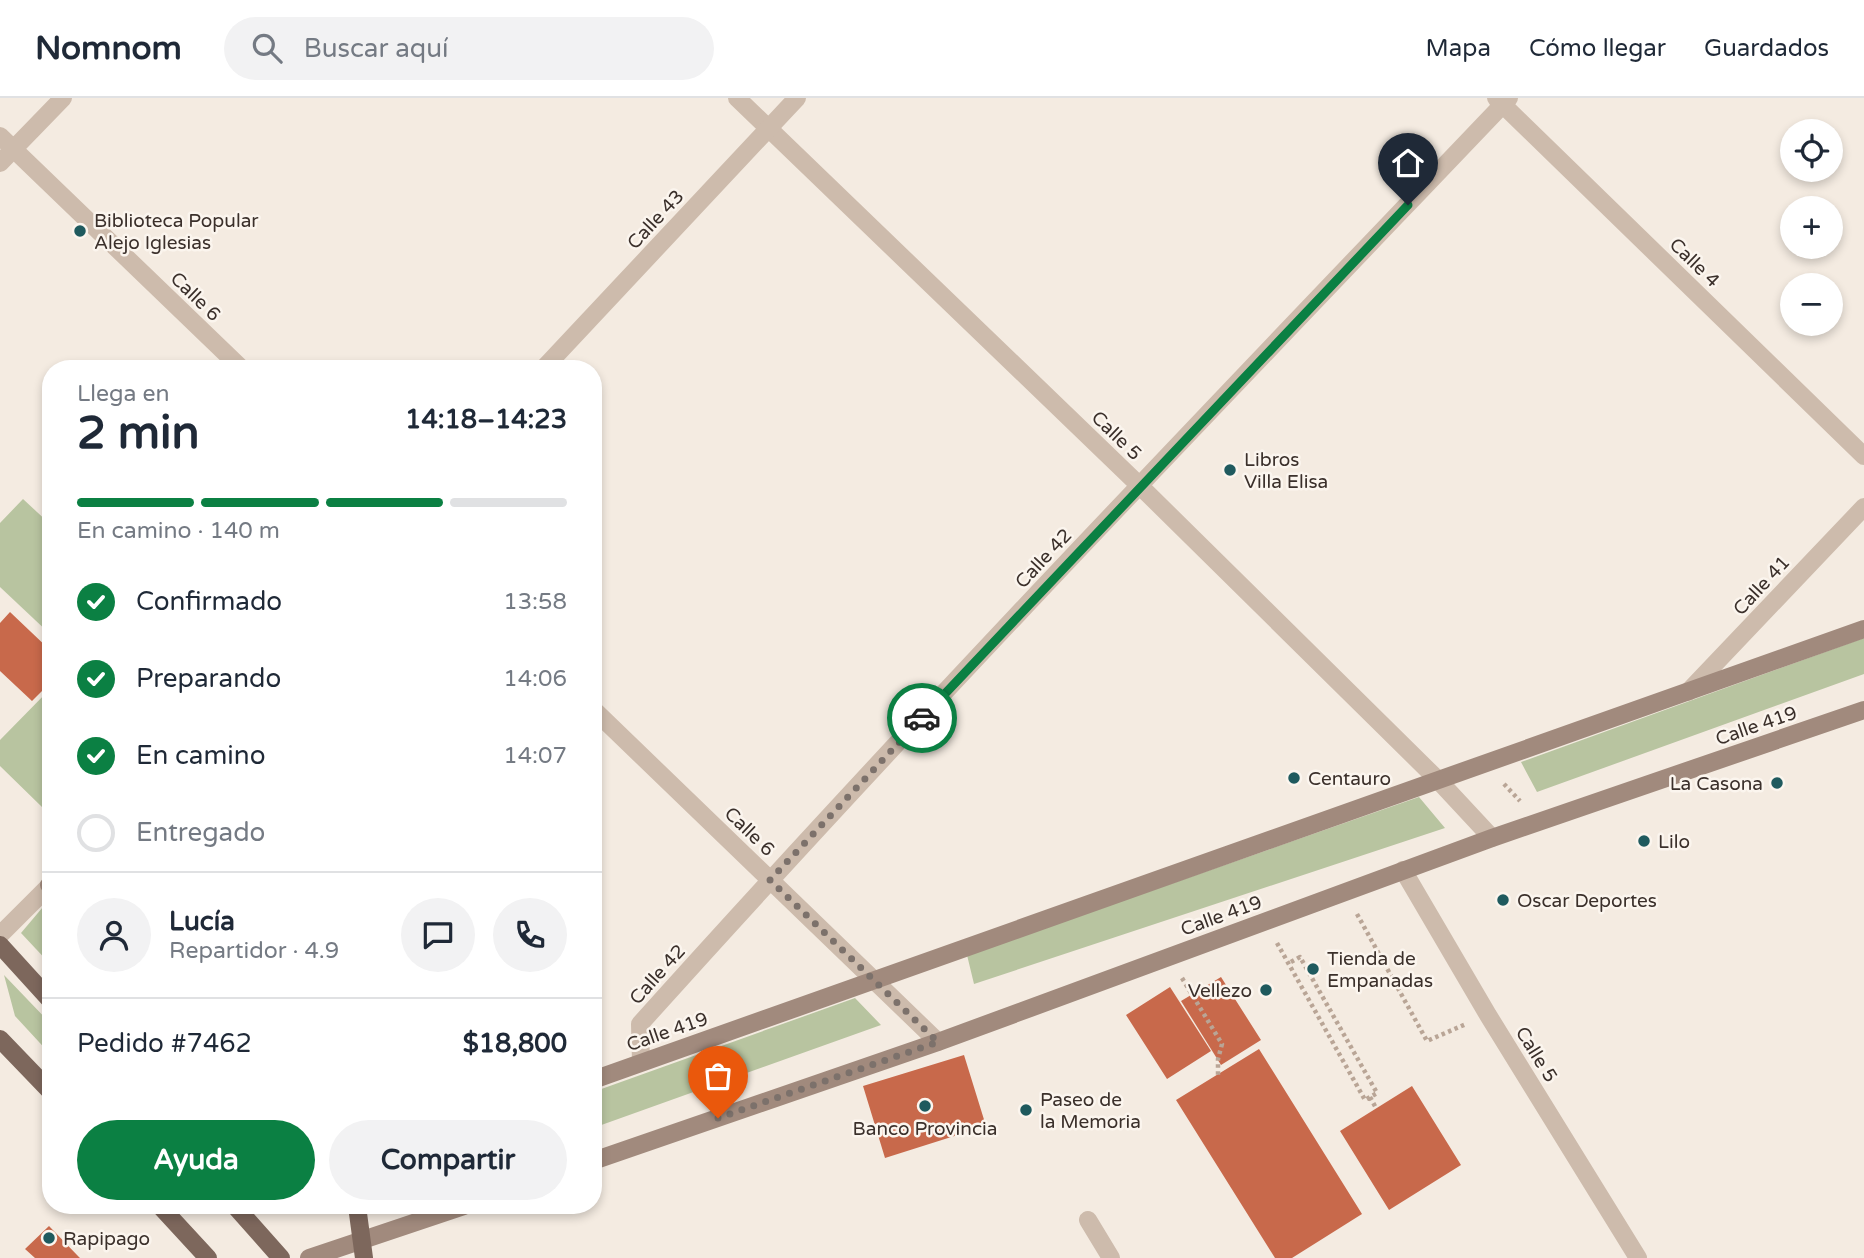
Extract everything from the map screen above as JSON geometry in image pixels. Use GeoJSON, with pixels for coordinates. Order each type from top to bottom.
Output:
{"type":"FeatureCollection","features":[{"type":"Feature","properties":{"kind":"main road","name":"Calle 419"},"geometry":{"type":"LineString","coordinates":[[602,1077],[1864,629]]}},
{"type":"Feature","properties":{"kind":"main road","name":"Calle 419"},"geometry":{"type":"LineString","coordinates":[[602,1158],[938,1042],[1492,838],[1864,710]]}},
{"type":"Feature","properties":{"kind":"main road"},"geometry":{"type":"LineString","coordinates":[[0,945],[42,991]]}},
{"type":"Feature","properties":{"kind":"main road"},"geometry":{"type":"LineString","coordinates":[[0,1039],[42,1083]]}},
{"type":"Feature","properties":{"kind":"main road"},"geometry":{"type":"LineString","coordinates":[[167,1214],[208,1258]]}},
{"type":"Feature","properties":{"kind":"main road"},"geometry":{"type":"LineString","coordinates":[[242,1214],[281,1258]]}},
{"type":"Feature","properties":{"kind":"main road"},"geometry":{"type":"LineString","coordinates":[[358,1214],[363,1249]]}},
{"type":"Feature","properties":{"kind":"main road"},"geometry":{"type":"LineString","coordinates":[[309,1258],[363,1249],[445,1214]]}},
{"type":"Feature","properties":{"kind":"street"},"geometry":{"type":"LineString","coordinates":[[0,163],[63,98]]}},
{"type":"Feature","properties":{"kind":"street","name":"Calle 5"},"geometry":{"type":"LineString","coordinates":[[737,98],[1140,486],[1438,780],[1492,838]]}},
{"type":"Feature","properties":{"kind":"street","name":"Calle 43"},"geometry":{"type":"LineString","coordinates":[[551,360],[797,98]]}},
{"type":"Feature","properties":{"kind":"street","name":"Calle 4"},"geometry":{"type":"LineString","coordinates":[[1503,100],[1864,456]]}},
{"type":"Feature","properties":{"kind":"street","name":"Calle 42"},"geometry":{"type":"LineString","coordinates":[[641,1062],[640,1024],[770,880],[1503,100]]}},
{"type":"Feature","properties":{"kind":"street","name":"Calle 6"},"geometry":{"type":"LineString","coordinates":[[0,136],[233,360]]}},
{"type":"Feature","properties":{"kind":"street","name":"Calle 41"},"geometry":{"type":"LineString","coordinates":[[1688,692],[1864,507]]}},
{"type":"Feature","properties":{"kind":"street","name":"Calle 6"},"geometry":{"type":"LineString","coordinates":[[602,718],[938,1042]]}},
{"type":"Feature","properties":{"kind":"street","name":"Calle 5"},"geometry":{"type":"LineString","coordinates":[[1403,870],[1488,1015],[1638,1258]]}},
{"type":"Feature","properties":{"kind":"street"},"geometry":{"type":"LineString","coordinates":[[0,935],[42,893]]}},
{"type":"Feature","properties":{"kind":"street"},"geometry":{"type":"LineString","coordinates":[[1088,1220],[1111,1258]]}},
{"type":"Feature","properties":{"kind":"path"},"geometry":{"type":"LineString","coordinates":[[1345,892],[1427,1041],[1488,1015]]}},
{"type":"Feature","properties":{"kind":"path"},"geometry":{"type":"LineString","coordinates":[[1264,921],[1365,1100],[1377,1093],[1300,957],[1289,963]]}},
{"type":"Feature","properties":{"kind":"path"},"geometry":{"type":"LineString","coordinates":[[1180,974],[1222,1044],[1218,1075]]}},
{"type":"Feature","properties":{"kind":"path"},"geometry":{"type":"LineString","coordinates":[[1370,1097],[1376,1108]]}},
{"type":"Feature","properties":{"kind":"green space"},"geometry":{"type":"Polygon","coordinates":[[[23,499],[42,517],[42,627],[0,587],[0,523],[23,499]]]}},
{"type":"Feature","properties":{"kind":"green space"},"geometry":{"type":"Polygon","coordinates":[[[1864,638],[1864,674],[1537,792],[1521,762],[1864,638]]]}},
{"type":"Feature","properties":{"kind":"green space"},"geometry":{"type":"Polygon","coordinates":[[[42,697],[42,807],[0,766],[0,740],[42,697]]]}},
{"type":"Feature","properties":{"kind":"green space"},"geometry":{"type":"Polygon","coordinates":[[[1419,797],[1445,828],[974,984],[967,955],[1419,797]]]}},
{"type":"Feature","properties":{"kind":"green space"},"geometry":{"type":"Polygon","coordinates":[[[42,908],[42,955],[21,933],[42,908]]]}},
{"type":"Feature","properties":{"kind":"green space"},"geometry":{"type":"Polygon","coordinates":[[[4,975],[42,1015],[42,1045],[15,1016],[4,975]]]}},
{"type":"Feature","properties":{"kind":"green space"},"geometry":{"type":"Polygon","coordinates":[[[855,998],[881,1025],[602,1125],[602,1089],[855,998]]]}},
{"type":"Feature","properties":{"kind":"building"},"geometry":{"type":"Polygon","coordinates":[[[10,612],[42,642],[42,691],[32,701],[0,671],[0,623],[10,612]]]}},
{"type":"Feature","properties":{"kind":"building"},"geometry":{"type":"Polygon","coordinates":[[[1221,977],[1261,1040],[1221,1065],[1181,1001],[1221,977]]]}},
{"type":"Feature","properties":{"kind":"building"},"geometry":{"type":"Polygon","coordinates":[[[1170,987],[1211,1051],[1167,1079],[1126,1015],[1170,987]]]}},
{"type":"Feature","properties":{"kind":"building"},"geometry":{"type":"Polygon","coordinates":[[[1259,1049],[1362,1214],[1292,1258],[1275,1258],[1176,1100],[1259,1049]]]}},
{"type":"Feature","properties":{"kind":"building","name":"Banco Provincia"},"geometry":{"type":"Polygon","coordinates":[[[964,1055],[986,1126],[885,1158],[863,1086],[964,1055]]]}},
{"type":"Feature","properties":{"kind":"building"},"geometry":{"type":"Polygon","coordinates":[[[1412,1086],[1461,1165],[1389,1210],[1340,1131],[1412,1086]]]}},
{"type":"Feature","properties":{"kind":"building","name":"Rapipago"},"geometry":{"type":"Polygon","coordinates":[[[49,1226],[80,1258],[35,1258],[25,1249],[49,1226]]]}},
{"type":"Feature","properties":{"kind":"way so far"},"geometry":{"type":"LineString","coordinates":[[718,1118],[938,1042],[770,880],[922,718]]}},
{"type":"Feature","properties":{"kind":"place","name":"Biblioteca Popular Alejo Iglesias"},"geometry":{"type":"Point","coordinates":[80,231]}},
{"type":"Feature","properties":{"kind":"place","name":"Libros Villa Elisa"},"geometry":{"type":"Point","coordinates":[1230,470]}},
{"type":"Feature","properties":{"kind":"place","name":"Centauro"},"geometry":{"type":"Point","coordinates":[1294,778]}},
{"type":"Feature","properties":{"kind":"place","name":"La Casona"},"geometry":{"type":"Point","coordinates":[1777,783]}},
{"type":"Feature","properties":{"kind":"place","name":"Lilo"},"geometry":{"type":"Point","coordinates":[1644,841]}},
{"type":"Feature","properties":{"kind":"place","name":"Oscar Deportes"},"geometry":{"type":"Point","coordinates":[1503,900]}},
{"type":"Feature","properties":{"kind":"place","name":"Tienda de Empanadas"},"geometry":{"type":"Point","coordinates":[1313,969]}},
{"type":"Feature","properties":{"kind":"place","name":"Vellezo"},"geometry":{"type":"Point","coordinates":[1266,990]}},
{"type":"Feature","properties":{"kind":"place","name":"Banco Provincia"},"geometry":{"type":"Point","coordinates":[925,1106]}},
{"type":"Feature","properties":{"kind":"place","name":"Paseo de la Memoria"},"geometry":{"type":"Point","coordinates":[1026,1110]}},
{"type":"Feature","properties":{"kind":"place","name":"Rapipago"},"geometry":{"type":"Point","coordinates":[49,1238]}},
{"type":"Feature","properties":{"kind":"route"},"geometry":{"type":"LineString","coordinates":[[922,718],[1408,205]]}}]}
